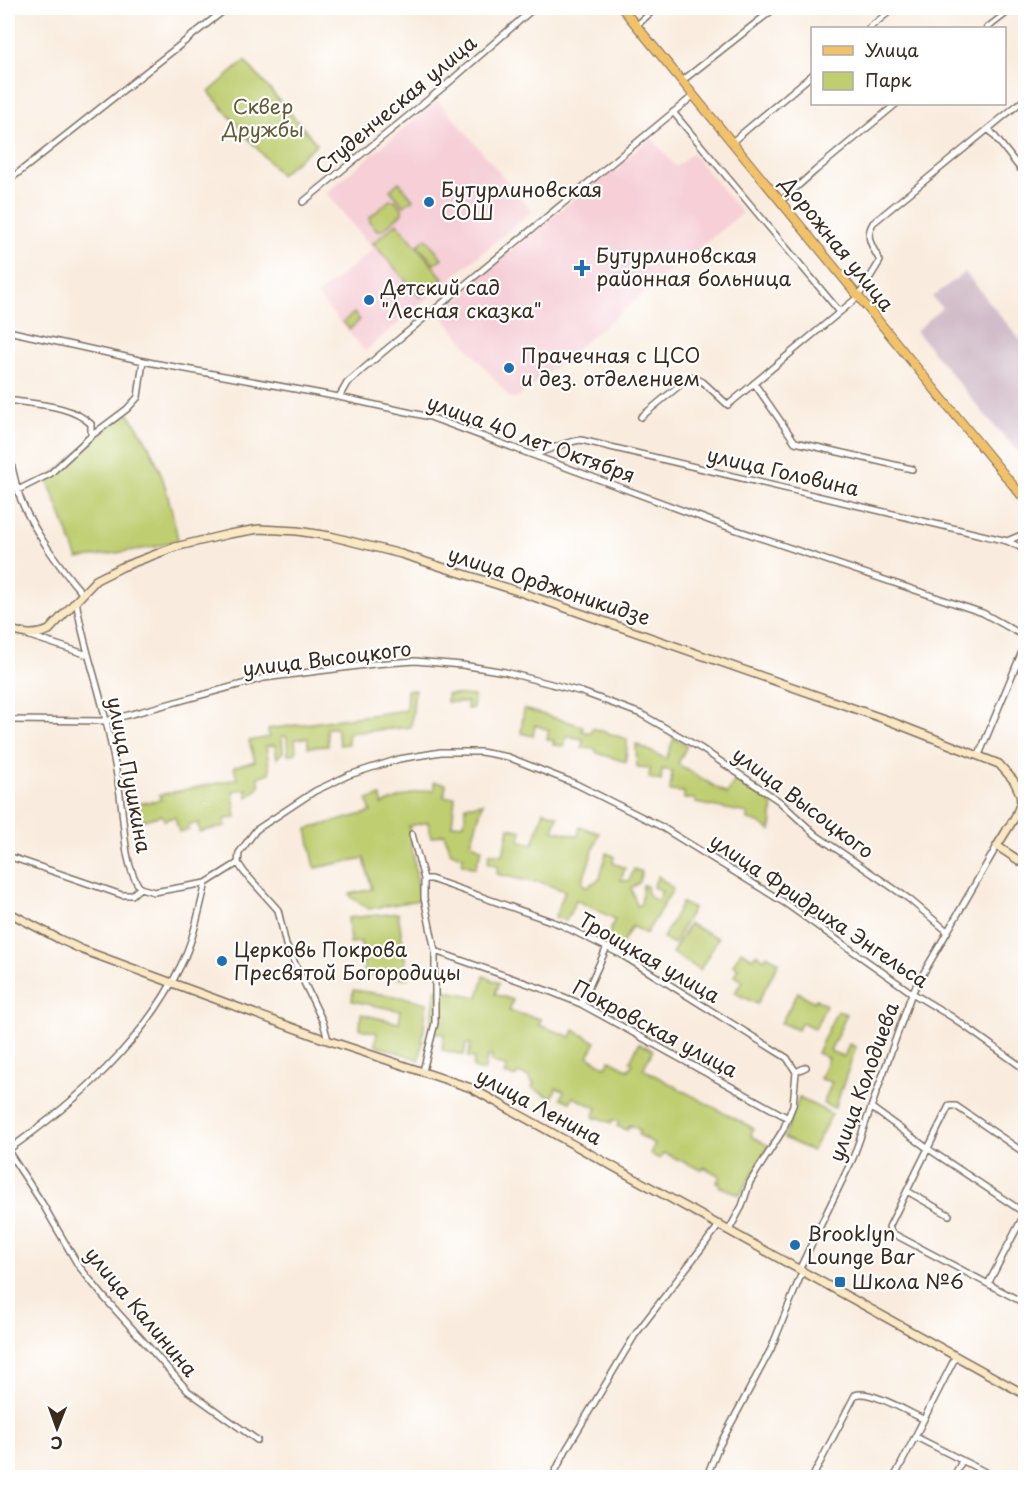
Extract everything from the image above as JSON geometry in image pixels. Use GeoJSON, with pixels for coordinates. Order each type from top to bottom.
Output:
{"type":"FeatureCollection","features":[{"type":"Feature","properties":{"kind":"main road","name":"Дорожная улица"},"geometry":{"type":"LineString","coordinates":[[622,8],[1026,501]]}},
{"type":"Feature","properties":{"kind":"main road","name":"улица Орджоникидзе"},"geometry":{"type":"LineString","coordinates":[[8,629],[30,635],[49,630],[96,580],[122,567],[175,547],[259,529],[330,536],[401,554],[517,591],[979,754],[999,764],[1007,772],[1020,794],[1019,810],[997,846]]}},
{"type":"Feature","properties":{"kind":"main road"},"geometry":{"type":"LineString","coordinates":[[997,846],[1026,866]]}},
{"type":"Feature","properties":{"kind":"main road","name":"улица Ленина"},"geometry":{"type":"LineString","coordinates":[[8,912],[70,945],[328,1040],[459,1083],[481,1093],[1026,1395]]}},
{"type":"Feature","properties":{"kind":"street"},"geometry":{"type":"LineString","coordinates":[[8,181],[227,8]]}},
{"type":"Feature","properties":{"kind":"street","name":"Студенческая улица"},"geometry":{"type":"LineString","coordinates":[[303,202],[446,85],[534,8]]}},
{"type":"Feature","properties":{"kind":"street"},"geometry":{"type":"LineString","coordinates":[[637,25],[656,8]]}},
{"type":"Feature","properties":{"kind":"street"},"geometry":{"type":"LineString","coordinates":[[682,81],[774,8]]}},
{"type":"Feature","properties":{"kind":"street"},"geometry":{"type":"LineString","coordinates":[[870,27],[894,8]]}},
{"type":"Feature","properties":{"kind":"street"},"geometry":{"type":"LineString","coordinates":[[988,27],[1013,8]]}},
{"type":"Feature","properties":{"kind":"street"},"geometry":{"type":"LineString","coordinates":[[732,142],[811,77]]}},
{"type":"Feature","properties":{"kind":"street"},"geometry":{"type":"LineString","coordinates":[[339,397],[347,383],[382,353],[693,96]]}},
{"type":"Feature","properties":{"kind":"street"},"geometry":{"type":"LineString","coordinates":[[640,417],[691,376],[703,382],[728,405],[858,297],[880,261],[869,240],[868,232],[873,223],[1026,98]]}},
{"type":"Feature","properties":{"kind":"street"},"geometry":{"type":"LineString","coordinates":[[781,201],[895,105]]}},
{"type":"Feature","properties":{"kind":"street"},"geometry":{"type":"LineString","coordinates":[[674,112],[839,311]]}},
{"type":"Feature","properties":{"kind":"street"},"geometry":{"type":"LineString","coordinates":[[988,129],[1020,172],[1026,176]]}},
{"type":"Feature","properties":{"kind":"street","name":"улица 40 лет Октября"},"geometry":{"type":"LineString","coordinates":[[8,331],[143,361],[339,397],[430,417],[722,525],[983,613],[1026,637]]}},
{"type":"Feature","properties":{"kind":"street"},"geometry":{"type":"LineString","coordinates":[[18,490],[50,474],[91,436],[128,409],[138,397],[143,361]]}},
{"type":"Feature","properties":{"kind":"street"},"geometry":{"type":"LineString","coordinates":[[754,383],[795,442],[912,469]]}},
{"type":"Feature","properties":{"kind":"street"},"geometry":{"type":"LineString","coordinates":[[8,400],[68,410],[82,416],[91,424],[91,436]]}},
{"type":"Feature","properties":{"kind":"street","name":"улица Головина"},"geometry":{"type":"LineString","coordinates":[[533,455],[570,441],[581,440],[1007,541],[1026,550]]}},
{"type":"Feature","properties":{"kind":"street"},"geometry":{"type":"LineString","coordinates":[[8,459],[30,519],[64,571],[82,593]]}},
{"type":"Feature","properties":{"kind":"street"},"geometry":{"type":"LineString","coordinates":[[1007,541],[1026,533]]}},
{"type":"Feature","properties":{"kind":"street","name":"улица Пушкина"},"geometry":{"type":"LineString","coordinates":[[76,600],[106,721],[129,857],[133,874],[140,888]]}},
{"type":"Feature","properties":{"kind":"street"},"geometry":{"type":"LineString","coordinates":[[19,632],[88,655]]}},
{"type":"Feature","properties":{"kind":"street"},"geometry":{"type":"LineString","coordinates":[[979,754],[1026,642]]}},
{"type":"Feature","properties":{"kind":"street","name":"улица Высоцкого"},"geometry":{"type":"LineString","coordinates":[[8,720],[106,721],[264,678],[374,664],[415,661],[516,675],[582,692],[641,714],[702,749],[779,801],[816,835],[909,899],[947,931]]}},
{"type":"Feature","properties":{"kind":"street","name":"улица Фридриха Энгельса"},"geometry":{"type":"LineString","coordinates":[[206,883],[238,862],[239,853],[256,830],[331,782],[399,759],[441,752],[481,752],[508,757],[576,784],[660,826],[785,903],[1026,1070]]}},
{"type":"Feature","properties":{"kind":"street"},"geometry":{"type":"LineString","coordinates":[[412,834],[424,879],[424,898],[435,951],[435,1023],[423,1071]]}},
{"type":"Feature","properties":{"kind":"street","name":"улица Колодиева"},"geometry":{"type":"LineString","coordinates":[[706,1478],[718,1448],[771,1349],[802,1269],[846,1173],[872,1108],[912,993],[997,846]]}},
{"type":"Feature","properties":{"kind":"street"},"geometry":{"type":"LineString","coordinates":[[8,856],[122,895],[132,895],[140,888],[154,892],[206,883],[189,945],[181,965],[156,1009],[101,1073],[47,1122],[8,1150]]}},
{"type":"Feature","properties":{"kind":"street"},"geometry":{"type":"LineString","coordinates":[[238,862],[278,910],[286,945],[328,1040]]}},
{"type":"Feature","properties":{"kind":"street","name":"Троицкая улица"},"geometry":{"type":"LineString","coordinates":[[424,879],[431,879],[560,924],[607,947],[787,1059],[796,1072]]}},
{"type":"Feature","properties":{"kind":"street"},"geometry":{"type":"LineString","coordinates":[[580,1004],[607,947]]}},
{"type":"Feature","properties":{"kind":"street","name":"Покровская улица"},"geometry":{"type":"LineString","coordinates":[[435,951],[580,1004],[788,1118]]}},
{"type":"Feature","properties":{"kind":"street"},"geometry":{"type":"LineString","coordinates":[[729,1230],[742,1206],[750,1182],[788,1118],[793,1105],[796,1072],[806,1068]]}},
{"type":"Feature","properties":{"kind":"street"},"geometry":{"type":"LineString","coordinates":[[1026,1154],[953,1105],[947,1108],[889,1227],[892,1233],[1026,1304]]}},
{"type":"Feature","properties":{"kind":"street"},"geometry":{"type":"LineString","coordinates":[[872,1108],[927,1148],[1025,1213],[988,1284]]}},
{"type":"Feature","properties":{"kind":"street","name":"улица Калинина"},"geometry":{"type":"LineString","coordinates":[[8,1150],[78,1265],[103,1296],[189,1391],[257,1440]]}},
{"type":"Feature","properties":{"kind":"street"},"geometry":{"type":"LineString","coordinates":[[907,1191],[949,1215]]}},
{"type":"Feature","properties":{"kind":"street"},"geometry":{"type":"LineString","coordinates":[[552,1478],[566,1450],[635,1335],[688,1269],[720,1224]]}},
{"type":"Feature","properties":{"kind":"street"},"geometry":{"type":"LineString","coordinates":[[894,1478],[956,1356]]}},
{"type":"Feature","properties":{"kind":"street"},"geometry":{"type":"LineString","coordinates":[[812,1478],[855,1395],[860,1393],[873,1396],[923,1419]]}},
{"type":"Feature","properties":{"kind":"street"},"geometry":{"type":"LineString","coordinates":[[916,1437],[989,1474]]}},
{"type":"Feature","properties":{"kind":"street"},"geometry":{"type":"LineString","coordinates":[[953,1478],[962,1461]]}},
{"type":"Feature","properties":{"kind":"shaded area","name":"Бутурлиновская СОШ"},"geometry":{"type":"Polygon","coordinates":[[[438,100],[532,211],[365,351],[317,295],[373,249],[326,193],[438,100]]]}},
{"type":"Feature","properties":{"kind":"shaded area","name":"Бутурлиновская районная больница"},"geometry":{"type":"Polygon","coordinates":[[[652,138],[676,167],[692,153],[742,213],[517,398],[510,398],[440,314],[466,294],[474,281],[505,255],[611,169],[616,172],[618,165],[652,138]]]}},
{"type":"Feature","properties":{"kind":"shaded area"},"geometry":{"type":"Polygon","coordinates":[[[965,272],[1025,346],[1025,459],[989,420],[916,331],[942,308],[932,297],[965,272]]]}},
{"type":"Feature","properties":{"kind":"green space","name":"Сквер Дружбы"},"geometry":{"type":"Polygon","coordinates":[[[245,61],[317,144],[280,175],[209,92],[245,61]]]}},
{"type":"Feature","properties":{"kind":"green space"},"geometry":{"type":"Polygon","coordinates":[[[399,182],[413,199],[404,206],[390,190],[399,182]]]}},
{"type":"Feature","properties":{"kind":"green space"},"geometry":{"type":"Polygon","coordinates":[[[390,200],[395,200],[402,208],[402,213],[383,230],[377,230],[369,218],[390,200]]]}},
{"type":"Feature","properties":{"kind":"green space"},"geometry":{"type":"Polygon","coordinates":[[[397,223],[443,278],[420,297],[373,243],[397,223]]]}},
{"type":"Feature","properties":{"kind":"green space"},"geometry":{"type":"Polygon","coordinates":[[[426,238],[442,258],[434,264],[418,245],[426,238]]]}},
{"type":"Feature","properties":{"kind":"green space"},"geometry":{"type":"Polygon","coordinates":[[[354,313],[360,320],[350,329],[343,322],[354,313]]]}},
{"type":"Feature","properties":{"kind":"green space"},"geometry":{"type":"Polygon","coordinates":[[[128,413],[139,428],[161,473],[178,540],[154,547],[78,559],[47,479],[128,413]]]}},
{"type":"Feature","properties":{"kind":"green space"},"geometry":{"type":"Polygon","coordinates":[[[407,690],[415,690],[411,727],[348,733],[348,744],[340,745],[336,728],[327,728],[328,746],[308,747],[308,738],[295,739],[296,753],[288,755],[287,737],[282,736],[283,752],[277,758],[275,745],[266,746],[270,773],[258,777],[260,787],[247,798],[247,789],[233,791],[236,818],[224,819],[226,826],[199,832],[198,823],[188,825],[189,830],[179,832],[175,817],[164,820],[162,815],[140,821],[136,804],[161,800],[159,795],[237,779],[234,767],[255,761],[249,741],[269,737],[268,729],[406,710],[407,690]]]}},
{"type":"Feature","properties":{"kind":"green space"},"geometry":{"type":"Polygon","coordinates":[[[447,694],[474,696],[473,708],[467,709],[467,702],[447,702],[447,694]]]}},
{"type":"Feature","properties":{"kind":"green space"},"geometry":{"type":"Polygon","coordinates":[[[524,709],[583,726],[582,731],[591,733],[592,728],[627,739],[626,762],[597,753],[595,749],[582,748],[583,739],[566,736],[565,746],[553,745],[554,741],[547,739],[549,730],[535,725],[533,736],[521,733],[524,709]]]}},
{"type":"Feature","properties":{"kind":"green space"},"geometry":{"type":"Polygon","coordinates":[[[674,738],[687,745],[678,764],[727,794],[736,778],[773,801],[771,831],[759,823],[748,820],[748,813],[696,803],[695,799],[684,799],[684,792],[670,791],[672,771],[662,769],[661,781],[649,778],[650,768],[637,767],[636,744],[666,759],[674,738]]]}},
{"type":"Feature","properties":{"kind":"green space"},"geometry":{"type":"Polygon","coordinates":[[[434,782],[446,784],[444,797],[455,797],[452,825],[464,823],[466,806],[483,803],[471,843],[482,849],[475,868],[462,864],[463,856],[451,853],[444,834],[431,837],[428,822],[409,826],[420,900],[369,909],[351,897],[350,894],[372,889],[364,858],[315,868],[307,829],[371,812],[367,800],[381,796],[382,805],[408,795],[434,790],[434,782]]]}},
{"type":"Feature","properties":{"kind":"green space"},"geometry":{"type":"Polygon","coordinates":[[[544,811],[558,816],[553,830],[578,836],[580,827],[599,833],[582,882],[586,887],[600,879],[606,853],[614,856],[613,863],[625,868],[621,880],[629,881],[634,869],[642,872],[639,883],[631,888],[637,906],[641,904],[643,885],[647,886],[648,895],[657,901],[662,891],[653,887],[658,876],[673,889],[646,934],[632,926],[620,948],[606,941],[615,919],[576,900],[566,921],[555,917],[565,891],[537,881],[535,883],[497,874],[498,866],[488,863],[489,853],[503,855],[509,828],[522,831],[519,840],[533,844],[544,811]]]}},
{"type":"Feature","properties":{"kind":"green space"},"geometry":{"type":"Polygon","coordinates":[[[682,903],[693,908],[674,944],[663,938],[682,903]]]}},
{"type":"Feature","properties":{"kind":"green space"},"geometry":{"type":"Polygon","coordinates":[[[398,913],[408,978],[365,976],[361,942],[350,943],[348,918],[398,913]]]}},
{"type":"Feature","properties":{"kind":"green space"},"geometry":{"type":"Polygon","coordinates":[[[689,924],[718,938],[700,970],[672,953],[689,924]]]}},
{"type":"Feature","properties":{"kind":"green space"},"geometry":{"type":"Polygon","coordinates":[[[741,951],[753,958],[757,954],[765,959],[767,955],[779,962],[757,1004],[735,993],[742,981],[734,976],[738,968],[733,965],[741,951]]]}},
{"type":"Feature","properties":{"kind":"green space"},"geometry":{"type":"Polygon","coordinates":[[[484,976],[499,983],[495,994],[513,1000],[509,1011],[541,1019],[539,1025],[571,1037],[574,1030],[596,1042],[588,1056],[606,1067],[610,1060],[629,1070],[633,1063],[630,1061],[639,1043],[653,1050],[643,1069],[753,1128],[751,1136],[769,1146],[740,1195],[719,1186],[720,1183],[717,1182],[720,1176],[704,1167],[702,1170],[664,1153],[660,1159],[650,1154],[655,1144],[639,1135],[640,1130],[630,1125],[627,1130],[617,1126],[619,1122],[613,1120],[611,1123],[597,1117],[596,1119],[593,1117],[597,1108],[573,1097],[570,1102],[561,1098],[564,1091],[556,1088],[552,1098],[532,1088],[534,1083],[529,1077],[518,1073],[515,1077],[504,1074],[507,1067],[491,1062],[492,1056],[488,1056],[484,1071],[473,1068],[474,1058],[468,1057],[471,1044],[466,1044],[464,1055],[442,1050],[444,1034],[430,1032],[436,989],[478,997],[484,976]]]}},
{"type":"Feature","properties":{"kind":"green space"},"geometry":{"type":"Polygon","coordinates":[[[353,990],[427,1003],[420,1060],[375,1045],[377,1033],[360,1029],[361,1014],[399,1023],[401,1011],[352,1001],[353,990]]]}},
{"type":"Feature","properties":{"kind":"green space"},"geometry":{"type":"Polygon","coordinates":[[[798,992],[814,1002],[816,999],[826,1005],[815,1029],[802,1022],[798,1030],[781,1023],[798,992]]]}},
{"type":"Feature","properties":{"kind":"green space"},"geometry":{"type":"Polygon","coordinates":[[[837,1011],[847,1014],[830,1051],[844,1057],[849,1044],[856,1047],[835,1108],[823,1104],[832,1082],[820,1079],[828,1058],[817,1053],[837,1011]]]}},
{"type":"Feature","properties":{"kind":"green space"},"geometry":{"type":"Polygon","coordinates":[[[799,1098],[832,1114],[812,1151],[784,1138],[799,1098]]]}},
{"type":"Feature","properties":{"kind":"place","name":"Бутурлиновская СОШ"},"geometry":{"type":"Point","coordinates":[429,202]}},
{"type":"Feature","properties":{"kind":"place","name":"Бутурлиновская районная больница"},"geometry":{"type":"Point","coordinates":[582,268]}},
{"type":"Feature","properties":{"kind":"place","name":"Детский сад \"Лесная сказка\""},"geometry":{"type":"Point","coordinates":[369,300]}},
{"type":"Feature","properties":{"kind":"place","name":"Прачечная с ЦСО и дез. отделением"},"geometry":{"type":"Point","coordinates":[509,368]}},
{"type":"Feature","properties":{"kind":"place","name":"Церковь Покрова Пресвятой Богородицы"},"geometry":{"type":"Point","coordinates":[222,961]}},
{"type":"Feature","properties":{"kind":"place","name":"Brooklyn Lounge Bar"},"geometry":{"type":"Point","coordinates":[795,1245]}},
{"type":"Feature","properties":{"kind":"place","name":"Школа №6"},"geometry":{"type":"Point","coordinates":[840,1282]}}]}
